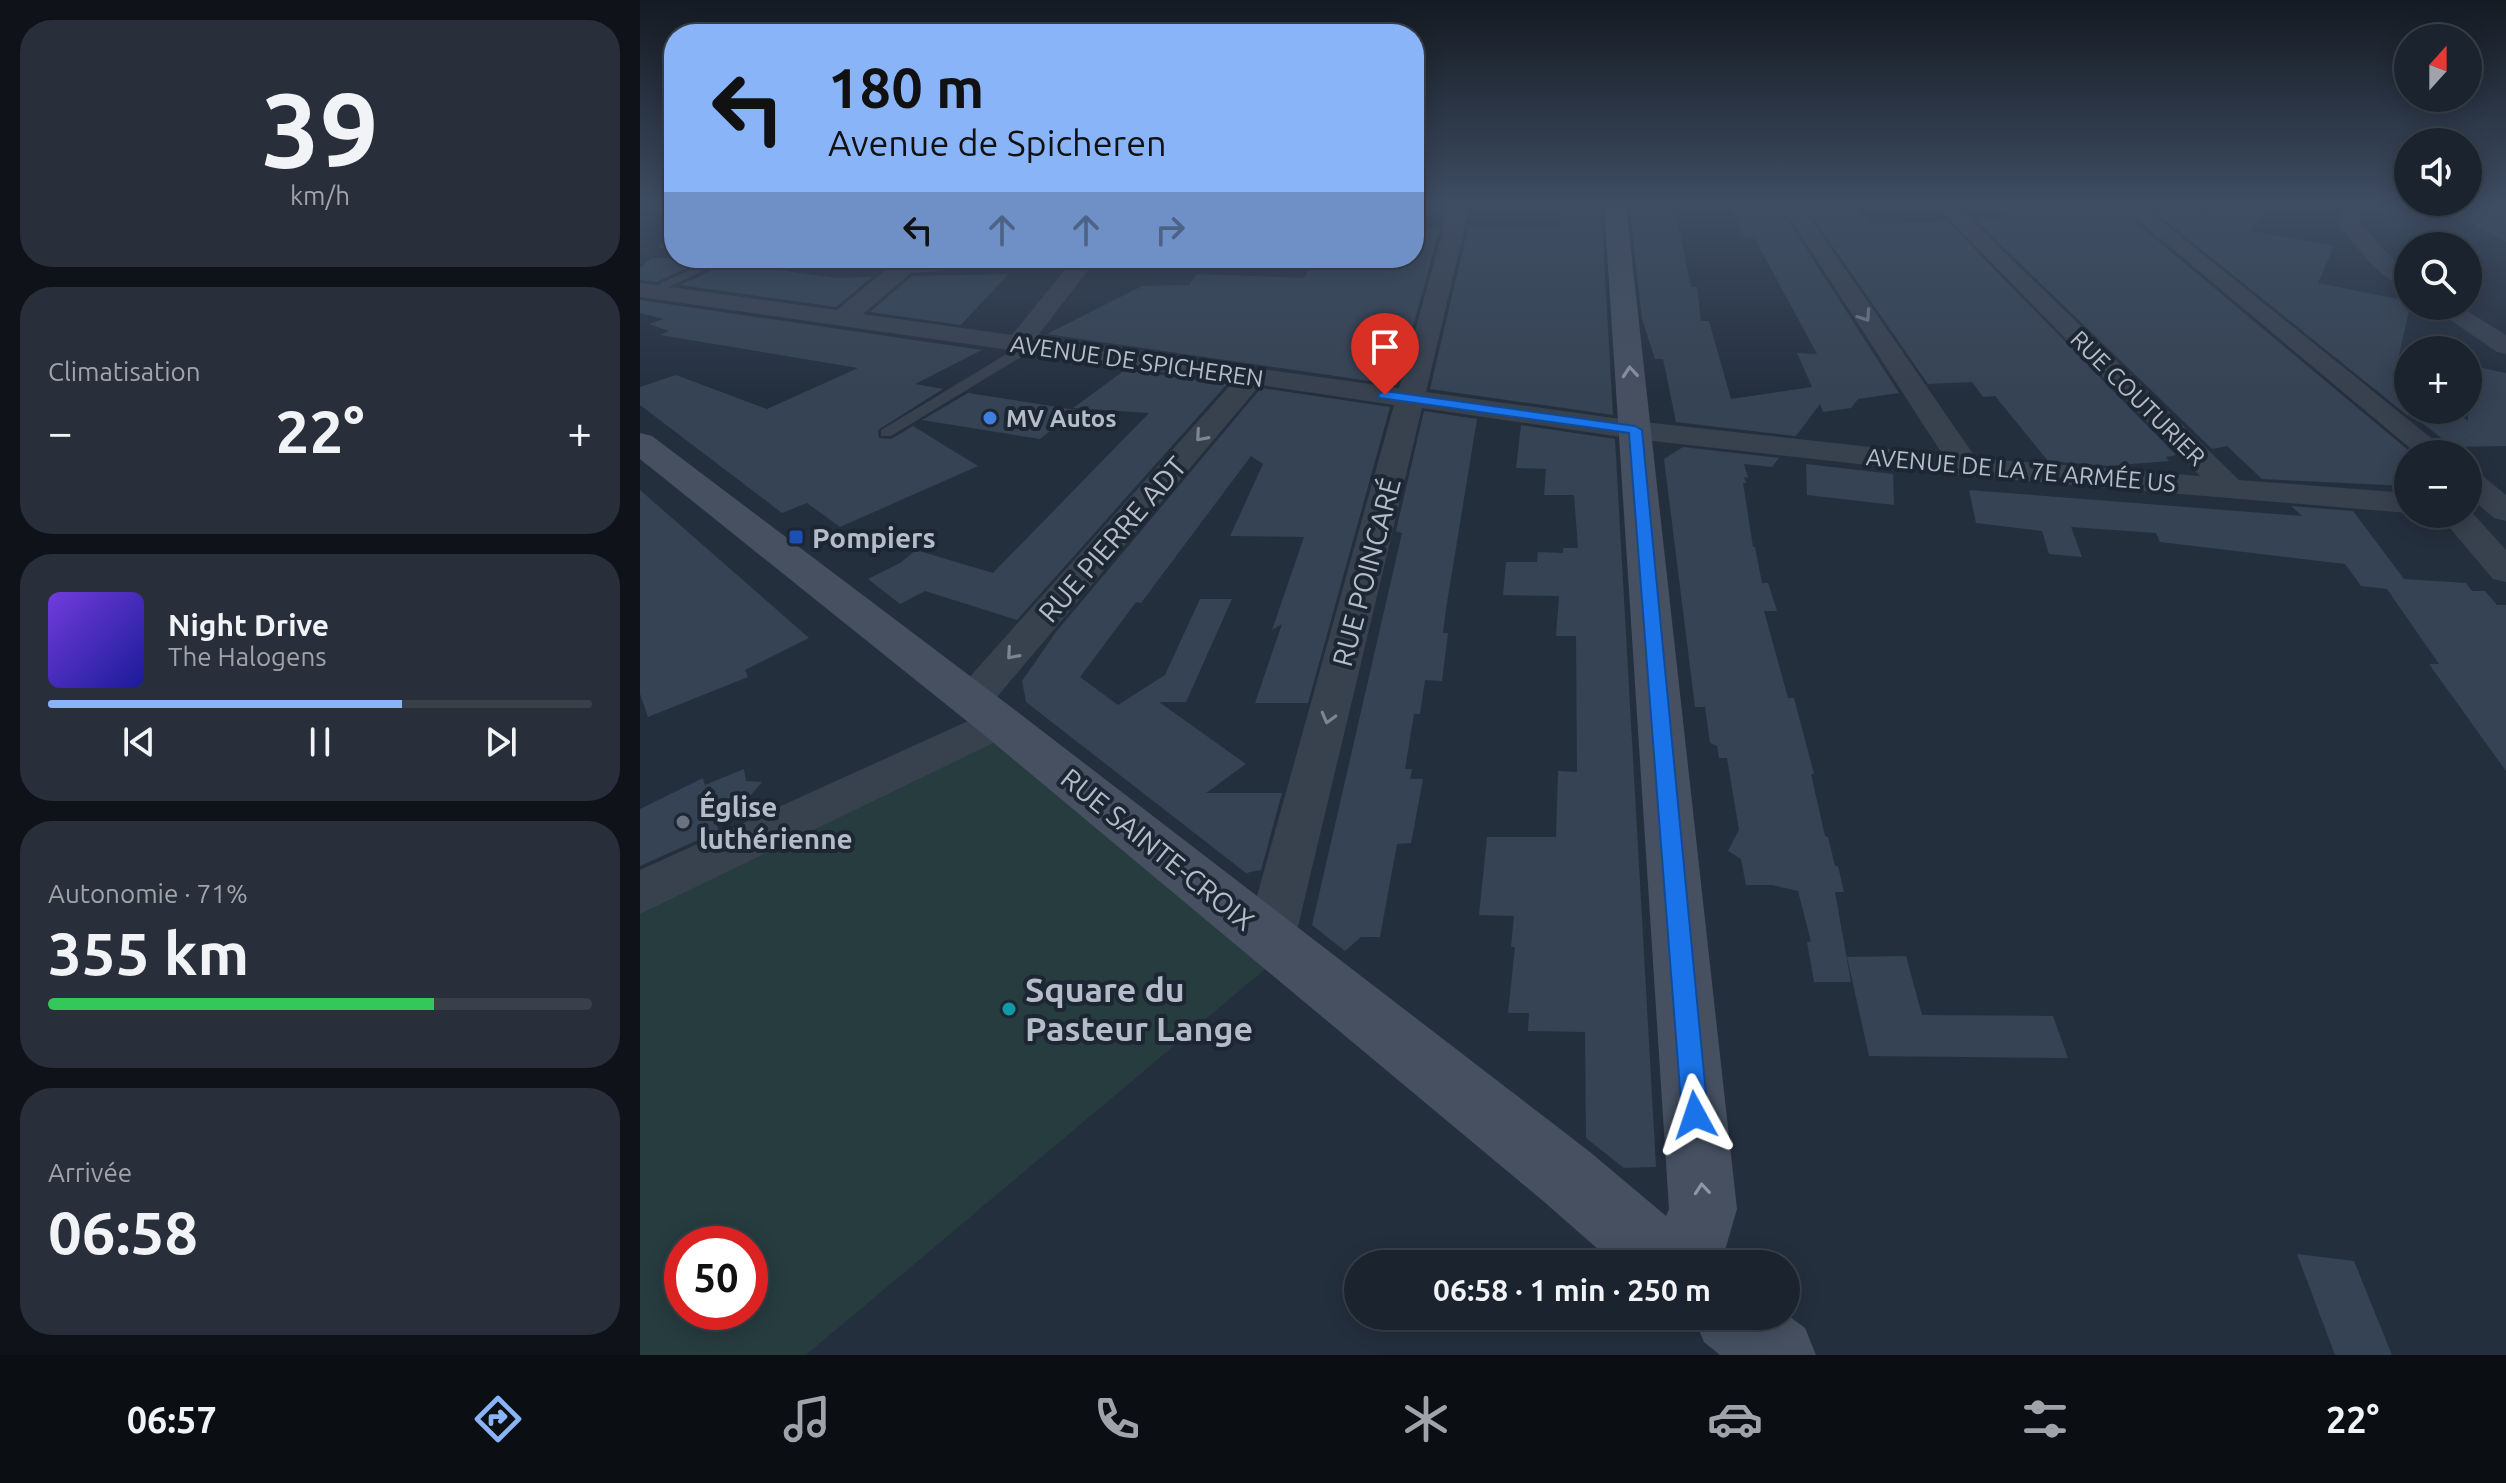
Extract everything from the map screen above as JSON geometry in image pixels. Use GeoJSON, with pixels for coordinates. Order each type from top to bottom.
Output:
{"type":"FeatureCollection","features":[{"type":"Feature","properties":{"kind":"main road"},"geometry":{"type":"LineString","coordinates":[[1621,268],[1703,1209],[1690,1250]]}},
{"type":"Feature","properties":{"kind":"main road","name":"RUE SAINTE-CROIX"},"geometry":{"type":"LineString","coordinates":[[640,443],[986,711],[1566,1176],[1652,1250]]}},
{"type":"Feature","properties":{"kind":"street"},"geometry":{"type":"LineString","coordinates":[[843,318],[903,268]]}},
{"type":"Feature","properties":{"kind":"street"},"geometry":{"type":"LineString","coordinates":[[1018,344],[1076,268]]}},
{"type":"Feature","properties":{"kind":"street","name":"RUE POINCARÉ"},"geometry":{"type":"LineString","coordinates":[[1270,939],[1444,268]]}},
{"type":"Feature","properties":{"kind":"street"},"geometry":{"type":"LineString","coordinates":[[1833,268],[1966,467]]}},
{"type":"Feature","properties":{"kind":"street","name":"RUE COUTURIER"},"geometry":{"type":"LineString","coordinates":[[2008,268],[2230,489]]}},
{"type":"Feature","properties":{"kind":"street"},"geometry":{"type":"LineString","coordinates":[[2208,268],[2419,440]]}},
{"type":"Feature","properties":{"kind":"street","name":"AVENUE DE SPICHEREN"},"geometry":{"type":"LineString","coordinates":[[645,290],[1635,430]]}},
{"type":"Feature","properties":{"kind":"street"},"geometry":{"type":"LineString","coordinates":[[2464,320],[2506,346]]}},
{"type":"Feature","properties":{"kind":"street","name":"RUE PIERRE ADT"},"geometry":{"type":"LineString","coordinates":[[986,711],[1252,377]]}},
{"type":"Feature","properties":{"kind":"street","name":"AVENUE DE LA 7E ARMÉE US"},"geometry":{"type":"LineString","coordinates":[[1635,430],[1966,467],[2394,502]]}},
{"type":"Feature","properties":{"kind":"street"},"geometry":{"type":"LineString","coordinates":[[2482,491],[2506,511]]}},
{"type":"Feature","properties":{"kind":"street"},"geometry":{"type":"LineString","coordinates":[[2482,509],[2506,511]]}},
{"type":"Feature","properties":{"kind":"street"},"geometry":{"type":"LineString","coordinates":[[2468,528],[2506,571]]}},
{"type":"Feature","properties":{"kind":"street"},"geometry":{"type":"LineString","coordinates":[[640,893],[986,711]]}},
{"type":"Feature","properties":{"kind":"lane"},"geometry":{"type":"LineString","coordinates":[[645,290],[699,268]]}},
{"type":"Feature","properties":{"kind":"lane"},"geometry":{"type":"LineString","coordinates":[[886,433],[1016,354],[1018,344]]}},
{"type":"Feature","properties":{"kind":"green space"},"geometry":{"type":"Polygon","coordinates":[[[998,739],[1276,960],[806,1355],[640,1355],[640,909],[998,739]]]}},
{"type":"Feature","properties":{"kind":"building"},"geometry":{"type":"Polygon","coordinates":[[[640,268],[687,268],[656,282],[640,280],[640,268]]]}},
{"type":"Feature","properties":{"kind":"building"},"geometry":{"type":"Polygon","coordinates":[[[717,268],[766,268],[836,278],[872,277],[836,307],[680,285],[717,268]]]}},
{"type":"Feature","properties":{"kind":"building"},"geometry":{"type":"Polygon","coordinates":[[[1309,268],[1429,268],[1397,385],[1047,334],[1142,286],[1189,285],[1197,274],[1304,278],[1309,268]]]}},
{"type":"Feature","properties":{"kind":"building"},"geometry":{"type":"Polygon","coordinates":[[[1459,268],[1605,268],[1613,415],[1430,389],[1459,268]]]}},
{"type":"Feature","properties":{"kind":"building"},"geometry":{"type":"Polygon","coordinates":[[[1636,268],[1687,268],[1691,287],[1697,287],[1701,321],[1709,321],[1731,399],[1812,387],[1797,353],[1817,354],[1771,268],[1819,268],[1899,393],[1858,399],[1851,408],[1823,412],[1820,404],[1796,436],[1676,422],[1663,359],[1655,359],[1642,319],[1636,268]]]}},
{"type":"Feature","properties":{"kind":"building"},"geometry":{"type":"Polygon","coordinates":[[[1848,268],[1993,268],[2176,455],[2166,457],[2169,461],[2108,466],[2048,461],[1995,396],[1983,397],[1972,382],[1928,384],[1848,268]]]}},
{"type":"Feature","properties":{"kind":"building"},"geometry":{"type":"Polygon","coordinates":[[[2025,268],[2191,268],[2396,440],[2394,485],[2262,479],[2227,446],[2212,449],[2025,268]]]}},
{"type":"Feature","properties":{"kind":"building"},"geometry":{"type":"Polygon","coordinates":[[[2225,268],[2324,268],[2318,283],[2394,298],[2394,320],[2407,320],[2403,336],[2394,336],[2394,405],[2225,268]]]}},
{"type":"Feature","properties":{"kind":"building"},"geometry":{"type":"Polygon","coordinates":[[[1008,274],[961,325],[870,312],[912,276],[1008,274]]]}},
{"type":"Feature","properties":{"kind":"building"},"geometry":{"type":"Polygon","coordinates":[[[640,300],[982,350],[915,384],[943,389],[878,430],[879,438],[891,439],[913,426],[978,466],[840,527],[807,503],[782,513],[640,405],[640,387],[676,375],[767,409],[858,368],[660,335],[669,331],[649,324],[664,319],[640,313],[640,300]]]}},
{"type":"Feature","properties":{"kind":"building"},"geometry":{"type":"Polygon","coordinates":[[[2482,368],[2506,373],[2506,446],[2482,446],[2482,440],[2444,440],[2423,424],[2482,424],[2482,368]]]}},
{"type":"Feature","properties":{"kind":"building"},"geometry":{"type":"Polygon","coordinates":[[[1125,370],[1227,384],[1017,620],[925,591],[900,604],[868,579],[900,563],[916,550],[993,573],[1149,413],[1073,408],[1125,370]]]}},
{"type":"Feature","properties":{"kind":"building"},"geometry":{"type":"Polygon","coordinates":[[[1261,388],[1390,407],[1308,703],[1255,703],[1282,624],[1272,630],[1304,537],[1230,536],[1263,464],[1251,456],[1141,603],[1136,602],[1080,677],[1118,705],[1165,675],[1200,599],[1232,599],[1186,702],[1159,702],[1246,764],[1206,793],[1282,793],[1261,870],[1246,873],[1026,702],[1022,681],[1056,632],[1261,388]]]}},
{"type":"Feature","properties":{"kind":"building"},"geometry":{"type":"Polygon","coordinates":[[[968,393],[1076,410],[1040,439],[922,420],[968,393]]]}},
{"type":"Feature","properties":{"kind":"building"},"geometry":{"type":"Polygon","coordinates":[[[1424,411],[1477,419],[1446,609],[1443,633],[1448,633],[1442,681],[1425,680],[1420,714],[1414,714],[1405,769],[1412,769],[1410,779],[1423,779],[1411,843],[1397,844],[1380,937],[1361,937],[1345,951],[1312,925],[1402,533],[1396,531],[1424,411]]]}},
{"type":"Feature","properties":{"kind":"building"},"geometry":{"type":"Polygon","coordinates":[[[1521,425],[1615,439],[1656,1167],[1624,1168],[1586,1138],[1585,1032],[1528,1031],[1529,1013],[1508,1013],[1515,947],[1511,947],[1514,916],[1479,915],[1487,837],[1556,837],[1558,771],[1577,772],[1576,636],[1556,636],[1559,596],[1503,595],[1506,562],[1537,562],[1538,552],[1563,553],[1563,548],[1578,548],[1574,495],[1544,495],[1546,469],[1516,468],[1521,425]]]}},
{"type":"Feature","properties":{"kind":"building"},"geometry":{"type":"Polygon","coordinates":[[[1683,447],[1779,458],[1772,467],[1744,464],[1748,478],[1744,477],[1746,483],[1743,483],[1762,583],[1768,583],[1777,611],[1764,611],[1788,698],[1794,698],[1814,774],[1811,774],[1825,836],[1828,837],[1835,866],[1838,866],[1844,892],[1835,892],[1851,982],[1814,982],[1807,942],[1811,942],[1798,891],[1772,885],[1746,885],[1741,859],[1728,851],[1739,830],[1727,758],[1719,758],[1717,746],[1710,743],[1705,707],[1695,707],[1664,459],[1683,447]]]}},
{"type":"Feature","properties":{"kind":"building"},"geometry":{"type":"Polygon","coordinates":[[[1806,464],[1893,474],[1894,505],[1807,495],[1806,464]]]}},
{"type":"Feature","properties":{"kind":"building"},"geometry":{"type":"Polygon","coordinates":[[[640,490],[809,638],[745,670],[748,677],[648,717],[640,694],[640,490]]]}},
{"type":"Feature","properties":{"kind":"building"},"geometry":{"type":"Polygon","coordinates":[[[1969,490],[2302,516],[2291,506],[2353,511],[2404,579],[2466,583],[2472,591],[2485,591],[2497,605],[2506,605],[2506,771],[2429,664],[2439,664],[2387,589],[2361,586],[2345,564],[2160,542],[2156,533],[2071,527],[2082,557],[2049,554],[2042,531],[1976,523],[1969,490]]]}},
{"type":"Feature","properties":{"kind":"building","name":"Église luthérienne"},"geometry":{"type":"Polygon","coordinates":[[[744,769],[746,781],[762,782],[750,796],[751,809],[717,825],[718,831],[640,866],[640,809],[703,778],[705,785],[744,769]]]}},
{"type":"Feature","properties":{"kind":"building"},"geometry":{"type":"Polygon","coordinates":[[[1906,956],[1922,1015],[2053,1016],[2068,1058],[1869,1056],[1847,957],[1906,956]]]}},
{"type":"Feature","properties":{"kind":"building"},"geometry":{"type":"Polygon","coordinates":[[[2297,1254],[2354,1261],[2392,1355],[2335,1355],[2297,1254]]]}},
{"type":"Feature","properties":{"kind":"place","name":"MV Autos"},"geometry":{"type":"Point","coordinates":[990,418]}},
{"type":"Feature","properties":{"kind":"place","name":"Pompiers"},"geometry":{"type":"Point","coordinates":[796,537]}},
{"type":"Feature","properties":{"kind":"place","name":"Église luthérienne"},"geometry":{"type":"Point","coordinates":[683,822]}},
{"type":"Feature","properties":{"kind":"place","name":"Square du Pasteur Lange"},"geometry":{"type":"Point","coordinates":[1009,1009]}},
{"type":"Feature","properties":{"kind":"route"},"geometry":{"type":"LineString","coordinates":[[1385,395],[1635,430],[1695,1115]]}}]}
